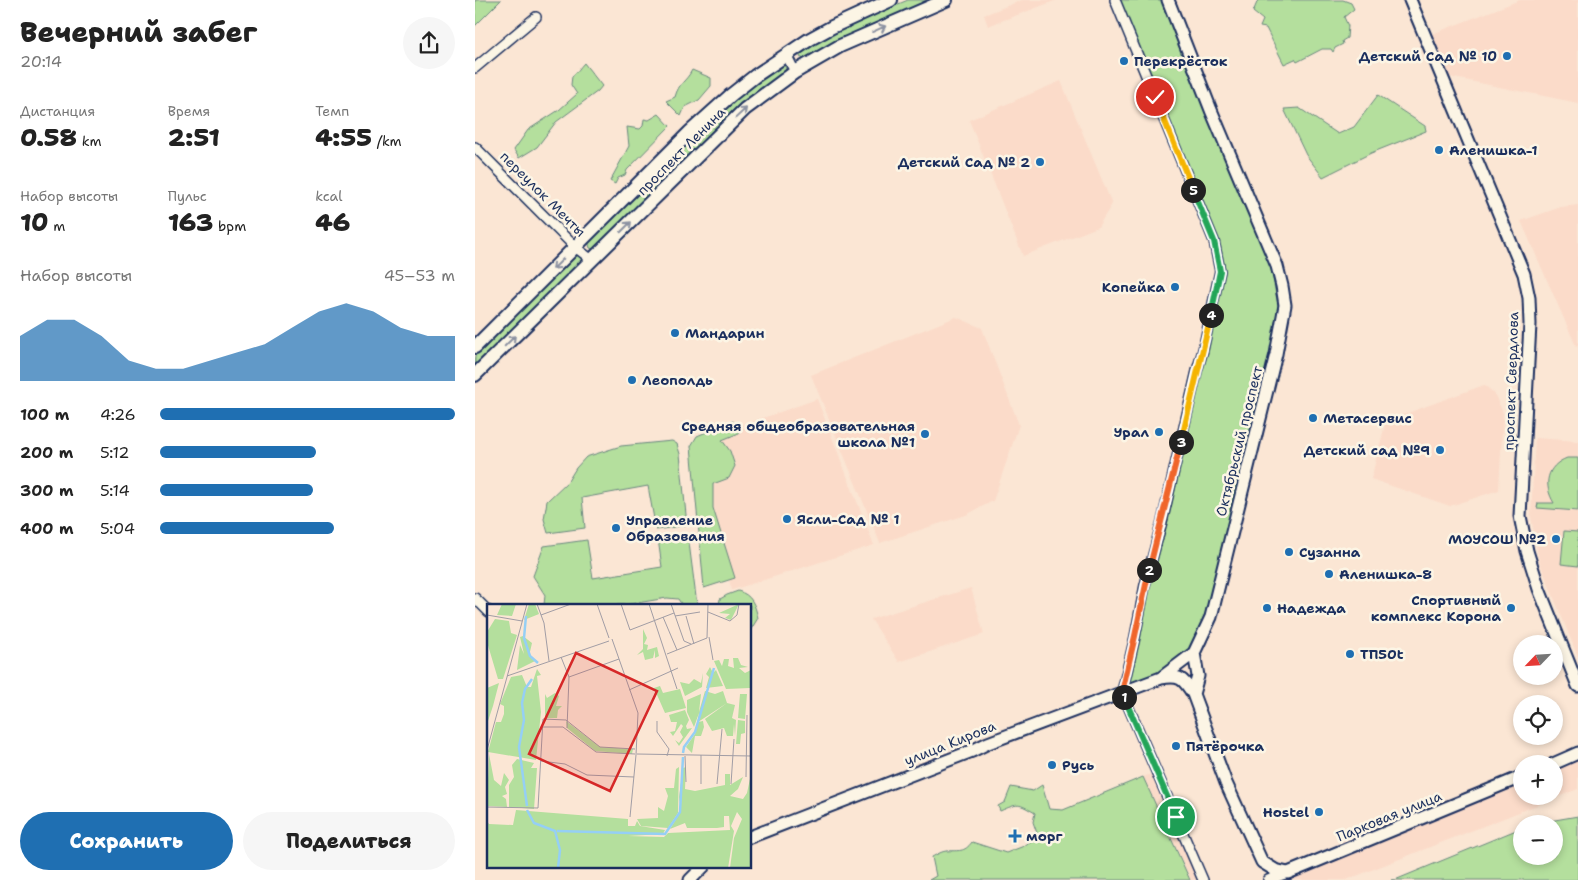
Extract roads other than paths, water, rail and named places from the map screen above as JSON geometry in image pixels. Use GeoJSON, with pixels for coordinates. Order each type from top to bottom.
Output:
{"type":"FeatureCollection","features":[{"type":"Feature","properties":{"kind":"main road","name":"проспект Ленина"},"geometry":{"type":"LineString","coordinates":[[475,347],[711,112],[755,76],[786,54],[832,27],[891,0]]}},
{"type":"Feature","properties":{"kind":"main road","name":"проспект Ленина"},"geometry":{"type":"LineString","coordinates":[[475,375],[745,109],[795,72],[841,46],[946,0]]}},
{"type":"Feature","properties":{"kind":"street"},"geometry":{"type":"LineString","coordinates":[[1115,0],[1214,241],[1220,271],[1163,518],[1145,584],[1122,692],[1203,880]]}},
{"type":"Feature","properties":{"kind":"street","name":"Октябрьский проспект"},"geometry":{"type":"LineString","coordinates":[[1168,0],[1211,110],[1277,266],[1285,305],[1274,366],[1211,617],[1194,652]]}},
{"type":"Feature","properties":{"kind":"street","name":"проспект Свердлова"},"geometry":{"type":"LineString","coordinates":[[1410,0],[1524,274],[1529,298],[1530,324],[1520,516],[1527,552],[1539,589],[1578,686]]}},
{"type":"Feature","properties":{"kind":"street"},"geometry":{"type":"LineString","coordinates":[[475,68],[536,18]]}},
{"type":"Feature","properties":{"kind":"street"},"geometry":{"type":"LineString","coordinates":[[786,54],[795,72]]}},
{"type":"Feature","properties":{"kind":"street","name":"переулок Мечты"},"geometry":{"type":"LineString","coordinates":[[475,147],[575,247],[592,260]]}},
{"type":"Feature","properties":{"kind":"street"},"geometry":{"type":"LineString","coordinates":[[475,598],[487,610]]}},
{"type":"Feature","properties":{"kind":"street"},"geometry":{"type":"LineString","coordinates":[[1194,652],[1198,676],[1193,694],[1226,783],[1262,862],[1275,870],[1288,873]]}},
{"type":"Feature","properties":{"kind":"street","name":"улица Кирова"},"geometry":{"type":"LineString","coordinates":[[1161,678],[1194,652]]}},
{"type":"Feature","properties":{"kind":"street","name":"улица Кирова"},"geometry":{"type":"LineString","coordinates":[[751,837],[1161,678],[1174,676],[1185,680],[1193,694]]}},
{"type":"Feature","properties":{"kind":"street"},"geometry":{"type":"LineString","coordinates":[[1563,760],[1578,753]]}},
{"type":"Feature","properties":{"kind":"street","name":"Парковая улица"},"geometry":{"type":"LineString","coordinates":[[1268,880],[1513,780]]}},
{"type":"Feature","properties":{"kind":"street"},"geometry":{"type":"LineString","coordinates":[[690,880],[702,868]]}},
{"type":"Feature","properties":{"kind":"place","name":"Детский Сад № 10"},"geometry":{"type":"Point","coordinates":[1507,56]}},
{"type":"Feature","properties":{"kind":"place","name":"Перекрёсток"},"geometry":{"type":"Point","coordinates":[1124,61]}},
{"type":"Feature","properties":{"kind":"place","name":"Аленишка-1"},"geometry":{"type":"Point","coordinates":[1439,150]}},
{"type":"Feature","properties":{"kind":"place","name":"Детский Сад № 2"},"geometry":{"type":"Point","coordinates":[1040,162]}},
{"type":"Feature","properties":{"kind":"place","name":"Копейка"},"geometry":{"type":"Point","coordinates":[1175,287]}},
{"type":"Feature","properties":{"kind":"place","name":"Мандарин"},"geometry":{"type":"Point","coordinates":[675,333]}},
{"type":"Feature","properties":{"kind":"place","name":"Леополдь"},"geometry":{"type":"Point","coordinates":[632,380]}},
{"type":"Feature","properties":{"kind":"place","name":"Метасервис"},"geometry":{"type":"Point","coordinates":[1313,418]}},
{"type":"Feature","properties":{"kind":"place","name":"Урал"},"geometry":{"type":"Point","coordinates":[1159,432]}},
{"type":"Feature","properties":{"kind":"place","name":"Средняя общеобразовательная школа №1"},"geometry":{"type":"Point","coordinates":[925,434]}},
{"type":"Feature","properties":{"kind":"place","name":"Детский сад №9"},"geometry":{"type":"Point","coordinates":[1440,450]}},
{"type":"Feature","properties":{"kind":"place","name":"Ясли-Сад № 1"},"geometry":{"type":"Point","coordinates":[787,519]}},
{"type":"Feature","properties":{"kind":"place","name":"Управление Образования"},"geometry":{"type":"Point","coordinates":[616,528]}},
{"type":"Feature","properties":{"kind":"place","name":"МОУСОШ №2"},"geometry":{"type":"Point","coordinates":[1556,539]}},
{"type":"Feature","properties":{"kind":"place","name":"Сузанна"},"geometry":{"type":"Point","coordinates":[1289,552]}},
{"type":"Feature","properties":{"kind":"place","name":"Аленишка-8"},"geometry":{"type":"Point","coordinates":[1329,574]}},
{"type":"Feature","properties":{"kind":"place","name":"Надежда"},"geometry":{"type":"Point","coordinates":[1267,608]}},
{"type":"Feature","properties":{"kind":"place","name":"Спортивный комплекс Корона"},"geometry":{"type":"Point","coordinates":[1511,608]}},
{"type":"Feature","properties":{"kind":"place","name":"ТП50t"},"geometry":{"type":"Point","coordinates":[1350,654]}},
{"type":"Feature","properties":{"kind":"place","name":"Пятёрочка"},"geometry":{"type":"Point","coordinates":[1176,746]}},
{"type":"Feature","properties":{"kind":"place","name":"Русь"},"geometry":{"type":"Point","coordinates":[1052,765]}},
{"type":"Feature","properties":{"kind":"place","name":"Hostel"},"geometry":{"type":"Point","coordinates":[1319,812]}},
{"type":"Feature","properties":{"kind":"place","name":"морг"},"geometry":{"type":"Point","coordinates":[1015,836]}}]}
